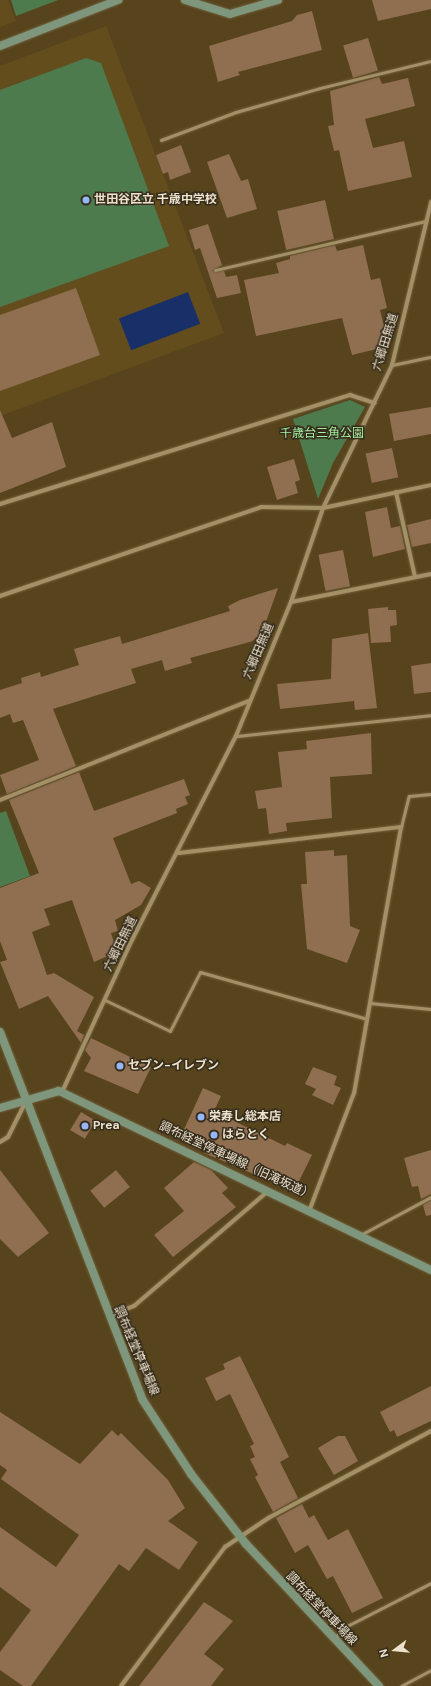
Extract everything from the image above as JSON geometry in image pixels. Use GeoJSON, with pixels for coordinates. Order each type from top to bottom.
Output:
{"type":"FeatureCollection","features":[{"type":"Feature","properties":{"kind":"main road"},"geometry":{"type":"LineString","coordinates":[[0,46],[118,0]]}},
{"type":"Feature","properties":{"kind":"main road"},"geometry":{"type":"LineString","coordinates":[[185,0],[230,14],[278,0]]}},
{"type":"Feature","properties":{"kind":"main road","name":"調布経堂停車場線"},"geometry":{"type":"LineString","coordinates":[[0,1032],[27,1098],[107,1316],[130,1374],[154,1420],[191,1474],[240,1536],[379,1686]]}},
{"type":"Feature","properties":{"kind":"main road","name":"調布経堂停車場線（旧滝坂道）"},"geometry":{"type":"LineString","coordinates":[[0,1108],[52,1090],[62,1092],[362,1234],[431,1270]]}},
{"type":"Feature","properties":{"kind":"street","name":"六郷田無道"},"geometry":{"type":"LineString","coordinates":[[62,1092],[105,1000],[236,736],[249,701],[291,602],[323,508],[375,403],[392,365],[431,202]]}},
{"type":"Feature","properties":{"kind":"street"},"geometry":{"type":"LineString","coordinates":[[0,504],[350,395],[375,403]]}},
{"type":"Feature","properties":{"kind":"street"},"geometry":{"type":"LineString","coordinates":[[0,596],[261,507],[323,508],[431,485]]}},
{"type":"Feature","properties":{"kind":"street"},"geometry":{"type":"LineString","coordinates":[[396,492],[415,577]]}},
{"type":"Feature","properties":{"kind":"street"},"geometry":{"type":"LineString","coordinates":[[291,602],[431,574]]}},
{"type":"Feature","properties":{"kind":"street"},"geometry":{"type":"LineString","coordinates":[[0,800],[249,701]]}},
{"type":"Feature","properties":{"kind":"street"},"geometry":{"type":"LineString","coordinates":[[179,853],[401,827],[354,1094],[310,1210]]}},
{"type":"Feature","properties":{"kind":"street"},"geometry":{"type":"LineString","coordinates":[[0,1142],[8,1137],[27,1098]]}},
{"type":"Feature","properties":{"kind":"street"},"geometry":{"type":"LineString","coordinates":[[107,1316],[134,1306],[269,1190]]}},
{"type":"Feature","properties":{"kind":"street"},"geometry":{"type":"LineString","coordinates":[[121,1686],[210,1564],[240,1536],[431,1431]]}},
{"type":"Feature","properties":{"kind":"lane"},"geometry":{"type":"LineString","coordinates":[[161,140],[236,112],[312,90],[431,61]]}},
{"type":"Feature","properties":{"kind":"lane"},"geometry":{"type":"LineString","coordinates":[[215,270],[426,221]]}},
{"type":"Feature","properties":{"kind":"lane"},"geometry":{"type":"LineString","coordinates":[[392,365],[431,357]]}},
{"type":"Feature","properties":{"kind":"lane"},"geometry":{"type":"LineString","coordinates":[[236,736],[431,715]]}},
{"type":"Feature","properties":{"kind":"lane"},"geometry":{"type":"LineString","coordinates":[[401,827],[409,796],[431,794]]}},
{"type":"Feature","properties":{"kind":"lane"},"geometry":{"type":"LineString","coordinates":[[105,1000],[170,1031],[200,972],[367,1019]]}},
{"type":"Feature","properties":{"kind":"lane"},"geometry":{"type":"LineString","coordinates":[[370,1003],[431,1009]]}},
{"type":"Feature","properties":{"kind":"lane"},"geometry":{"type":"LineString","coordinates":[[362,1234],[431,1197]]}},
{"type":"Feature","properties":{"kind":"lane"},"geometry":{"type":"LineString","coordinates":[[334,1639],[348,1626],[431,1583]]}},
{"type":"Feature","properties":{"kind":"lane"},"geometry":{"type":"LineString","coordinates":[[401,1686],[431,1670]]}},
{"type":"Feature","properties":{"kind":"shaded area"},"geometry":{"type":"Polygon","coordinates":[[[0,0],[8,0],[16,21],[0,27],[0,0]]]}},
{"type":"Feature","properties":{"kind":"shaded area","name":"世田谷区立 千歳中学校"},"geometry":{"type":"Polygon","coordinates":[[[106,26],[224,333],[0,416],[0,66],[106,26]]]}},
{"type":"Feature","properties":{"kind":"green space"},"geometry":{"type":"Polygon","coordinates":[[[11,0],[58,0],[16,16],[11,0]]]}},
{"type":"Feature","properties":{"kind":"green space"},"geometry":{"type":"Polygon","coordinates":[[[86,58],[101,63],[169,246],[0,307],[0,90],[86,58]]]}},
{"type":"Feature","properties":{"kind":"green space","name":"千歳台三角公園"},"geometry":{"type":"Polygon","coordinates":[[[350,400],[365,407],[333,463],[318,499],[293,419],[350,400]]]}},
{"type":"Feature","properties":{"kind":"green space"},"geometry":{"type":"Polygon","coordinates":[[[6,811],[30,876],[0,887],[0,813],[6,811]]]}},
{"type":"Feature","properties":{"kind":"water"},"geometry":{"type":"Polygon","coordinates":[[[188,292],[200,324],[131,350],[119,319],[188,292]]]}},
{"type":"Feature","properties":{"kind":"building"},"geometry":{"type":"Polygon","coordinates":[[[372,0],[431,0],[431,9],[378,21],[372,0]]]}},
{"type":"Feature","properties":{"kind":"building"},"geometry":{"type":"Polygon","coordinates":[[[312,11],[322,50],[238,72],[240,75],[218,82],[209,46],[292,21],[297,15],[312,11]]]}},
{"type":"Feature","properties":{"kind":"building"},"geometry":{"type":"Polygon","coordinates":[[[368,38],[378,71],[353,78],[343,46],[368,38]]]}},
{"type":"Feature","properties":{"kind":"building"},"geometry":{"type":"Polygon","coordinates":[[[379,77],[382,84],[408,78],[415,106],[365,119],[373,148],[404,141],[412,177],[348,191],[339,150],[334,151],[328,126],[334,125],[330,91],[379,77]]]}},
{"type":"Feature","properties":{"kind":"building"},"geometry":{"type":"Polygon","coordinates":[[[181,145],[191,172],[170,180],[168,172],[163,174],[156,155],[181,145]]]}},
{"type":"Feature","properties":{"kind":"building"},"geometry":{"type":"Polygon","coordinates":[[[229,154],[241,181],[248,179],[257,209],[227,218],[207,162],[229,154]]]}},
{"type":"Feature","properties":{"kind":"building"},"geometry":{"type":"Polygon","coordinates":[[[325,200],[334,239],[286,250],[277,211],[325,200]]]}},
{"type":"Feature","properties":{"kind":"building"},"geometry":{"type":"Polygon","coordinates":[[[208,224],[222,265],[212,271],[224,271],[226,277],[237,275],[241,293],[217,298],[200,248],[195,250],[189,230],[208,224]]]}},
{"type":"Feature","properties":{"kind":"building"},"geometry":{"type":"Polygon","coordinates":[[[335,245],[337,251],[363,245],[371,280],[380,278],[387,308],[380,310],[389,346],[352,355],[342,318],[256,336],[244,280],[279,273],[276,263],[290,259],[290,256],[335,245]]]}},
{"type":"Feature","properties":{"kind":"building"},"geometry":{"type":"Polygon","coordinates":[[[76,288],[100,355],[0,391],[0,315],[76,288]]]}},
{"type":"Feature","properties":{"kind":"building"},"geometry":{"type":"Polygon","coordinates":[[[431,407],[431,434],[394,441],[389,414],[431,407]]]}},
{"type":"Feature","properties":{"kind":"building"},"geometry":{"type":"Polygon","coordinates":[[[0,410],[12,438],[52,422],[66,467],[0,493],[0,410]]]}},
{"type":"Feature","properties":{"kind":"building"},"geometry":{"type":"Polygon","coordinates":[[[392,448],[398,477],[372,483],[366,454],[392,448]]]}},
{"type":"Feature","properties":{"kind":"building"},"geometry":{"type":"Polygon","coordinates":[[[294,459],[300,480],[295,482],[298,493],[277,500],[267,467],[294,459]]]}},
{"type":"Feature","properties":{"kind":"building"},"geometry":{"type":"Polygon","coordinates":[[[387,507],[391,528],[400,526],[405,549],[373,557],[365,512],[387,507]]]}},
{"type":"Feature","properties":{"kind":"building"},"geometry":{"type":"Polygon","coordinates":[[[431,519],[431,543],[412,547],[407,525],[431,519]]]}},
{"type":"Feature","properties":{"kind":"building"},"geometry":{"type":"Polygon","coordinates":[[[343,550],[350,586],[326,591],[318,555],[343,550]]]}},
{"type":"Feature","properties":{"kind":"building"},"geometry":{"type":"Polygon","coordinates":[[[278,588],[261,636],[250,642],[190,658],[192,663],[165,671],[162,660],[131,669],[136,683],[53,709],[76,766],[7,794],[0,775],[39,760],[23,720],[13,723],[10,714],[0,718],[0,690],[22,683],[21,678],[40,672],[41,677],[79,665],[74,649],[120,636],[122,644],[230,611],[228,606],[240,600],[278,588]]]}},
{"type":"Feature","properties":{"kind":"building"},"geometry":{"type":"Polygon","coordinates":[[[388,607],[388,610],[396,610],[397,625],[390,626],[391,642],[371,643],[368,609],[388,607]]]}},
{"type":"Feature","properties":{"kind":"building"},"geometry":{"type":"Polygon","coordinates":[[[368,633],[377,708],[355,710],[354,701],[280,709],[277,684],[331,679],[332,639],[368,633]]]}},
{"type":"Feature","properties":{"kind":"building"},"geometry":{"type":"Polygon","coordinates":[[[431,663],[431,692],[414,694],[411,666],[431,663]]]}},
{"type":"Feature","properties":{"kind":"building"},"geometry":{"type":"Polygon","coordinates":[[[371,733],[372,774],[330,777],[332,818],[286,823],[287,831],[269,834],[266,808],[258,809],[255,791],[282,787],[278,752],[307,749],[306,741],[371,733]]]}},
{"type":"Feature","properties":{"kind":"building"},"geometry":{"type":"Polygon","coordinates":[[[79,772],[94,811],[184,779],[190,795],[185,797],[188,804],[176,809],[177,813],[113,838],[131,884],[139,881],[151,888],[141,905],[115,920],[118,931],[111,933],[117,952],[94,962],[72,900],[44,909],[50,925],[32,932],[47,975],[54,973],[94,997],[77,1031],[84,1035],[81,1043],[48,996],[19,1009],[0,962],[7,960],[0,941],[0,888],[39,873],[9,800],[79,772]]]}},
{"type":"Feature","properties":{"kind":"building"},"geometry":{"type":"Polygon","coordinates":[[[334,850],[334,856],[347,855],[350,926],[360,930],[347,963],[307,949],[301,884],[307,884],[305,852],[334,850]]]}},
{"type":"Feature","properties":{"kind":"building"},"geometry":{"type":"Polygon","coordinates":[[[91,1038],[151,1067],[138,1094],[84,1071],[91,1058],[85,1050],[91,1038]]]}},
{"type":"Feature","properties":{"kind":"building"},"geometry":{"type":"Polygon","coordinates":[[[313,1067],[337,1076],[334,1085],[341,1088],[333,1105],[312,1095],[316,1089],[305,1084],[313,1067]]]}},
{"type":"Feature","properties":{"kind":"building"},"geometry":{"type":"Polygon","coordinates":[[[203,1088],[221,1096],[214,1111],[285,1146],[287,1143],[312,1155],[294,1191],[204,1153],[208,1149],[181,1136],[203,1088]]]}},
{"type":"Feature","properties":{"kind":"building"},"geometry":{"type":"Polygon","coordinates":[[[81,1112],[96,1121],[85,1139],[70,1130],[81,1112]]]}},
{"type":"Feature","properties":{"kind":"building"},"geometry":{"type":"Polygon","coordinates":[[[431,1150],[431,1194],[421,1199],[418,1186],[412,1187],[404,1158],[431,1150]]]}},
{"type":"Feature","properties":{"kind":"building"},"geometry":{"type":"Polygon","coordinates":[[[194,1162],[211,1170],[228,1188],[222,1193],[236,1207],[173,1257],[154,1235],[184,1211],[164,1188],[194,1162]]]}},
{"type":"Feature","properties":{"kind":"building"},"geometry":{"type":"Polygon","coordinates":[[[0,1170],[49,1233],[18,1257],[0,1239],[0,1170]]]}},
{"type":"Feature","properties":{"kind":"building"},"geometry":{"type":"Polygon","coordinates":[[[116,1170],[130,1187],[104,1208],[90,1191],[116,1170]]]}},
{"type":"Feature","properties":{"kind":"building"},"geometry":{"type":"Polygon","coordinates":[[[431,1200],[431,1215],[426,1216],[423,1205],[431,1200]]]}},
{"type":"Feature","properties":{"kind":"building"},"geometry":{"type":"Polygon","coordinates":[[[240,1356],[289,1457],[280,1462],[298,1498],[273,1512],[255,1477],[258,1475],[250,1459],[255,1457],[250,1446],[254,1444],[230,1394],[216,1401],[205,1378],[225,1369],[223,1364],[240,1356]]]}},
{"type":"Feature","properties":{"kind":"building"},"geometry":{"type":"Polygon","coordinates":[[[431,1386],[431,1421],[397,1437],[394,1430],[390,1432],[380,1412],[431,1386]]]}},
{"type":"Feature","properties":{"kind":"building"},"geometry":{"type":"Polygon","coordinates":[[[0,1412],[80,1464],[112,1430],[118,1436],[121,1433],[168,1480],[185,1508],[168,1521],[198,1542],[179,1570],[146,1548],[129,1571],[119,1564],[31,1686],[23,1686],[0,1670],[0,1652],[31,1610],[0,1587],[0,1527],[56,1567],[79,1535],[1,1479],[7,1470],[0,1465],[0,1412]]]}},
{"type":"Feature","properties":{"kind":"building"},"geometry":{"type":"Polygon","coordinates":[[[338,1436],[345,1436],[358,1461],[334,1475],[318,1448],[338,1436]]]}},
{"type":"Feature","properties":{"kind":"building"},"geometry":{"type":"Polygon","coordinates":[[[302,1504],[309,1518],[314,1515],[328,1540],[348,1529],[383,1598],[352,1613],[333,1576],[327,1579],[308,1545],[295,1553],[276,1518],[302,1504]]]}},
{"type":"Feature","properties":{"kind":"building"},"geometry":{"type":"Polygon","coordinates":[[[204,1602],[233,1621],[204,1654],[224,1669],[211,1686],[139,1686],[204,1602]]]}},
{"type":"Feature","properties":{"kind":"place","name":"世田谷区立 千歳中学校"},"geometry":{"type":"Point","coordinates":[86,200]}},
{"type":"Feature","properties":{"kind":"place","name":"セブン-イレブン"},"geometry":{"type":"Point","coordinates":[120,1066]}},
{"type":"Feature","properties":{"kind":"place","name":"栄寿し総本店"},"geometry":{"type":"Point","coordinates":[201,1117]}},
{"type":"Feature","properties":{"kind":"place","name":"Prea"},"geometry":{"type":"Point","coordinates":[85,1126]}},
{"type":"Feature","properties":{"kind":"place","name":"はらとく"},"geometry":{"type":"Point","coordinates":[214,1135]}}]}
